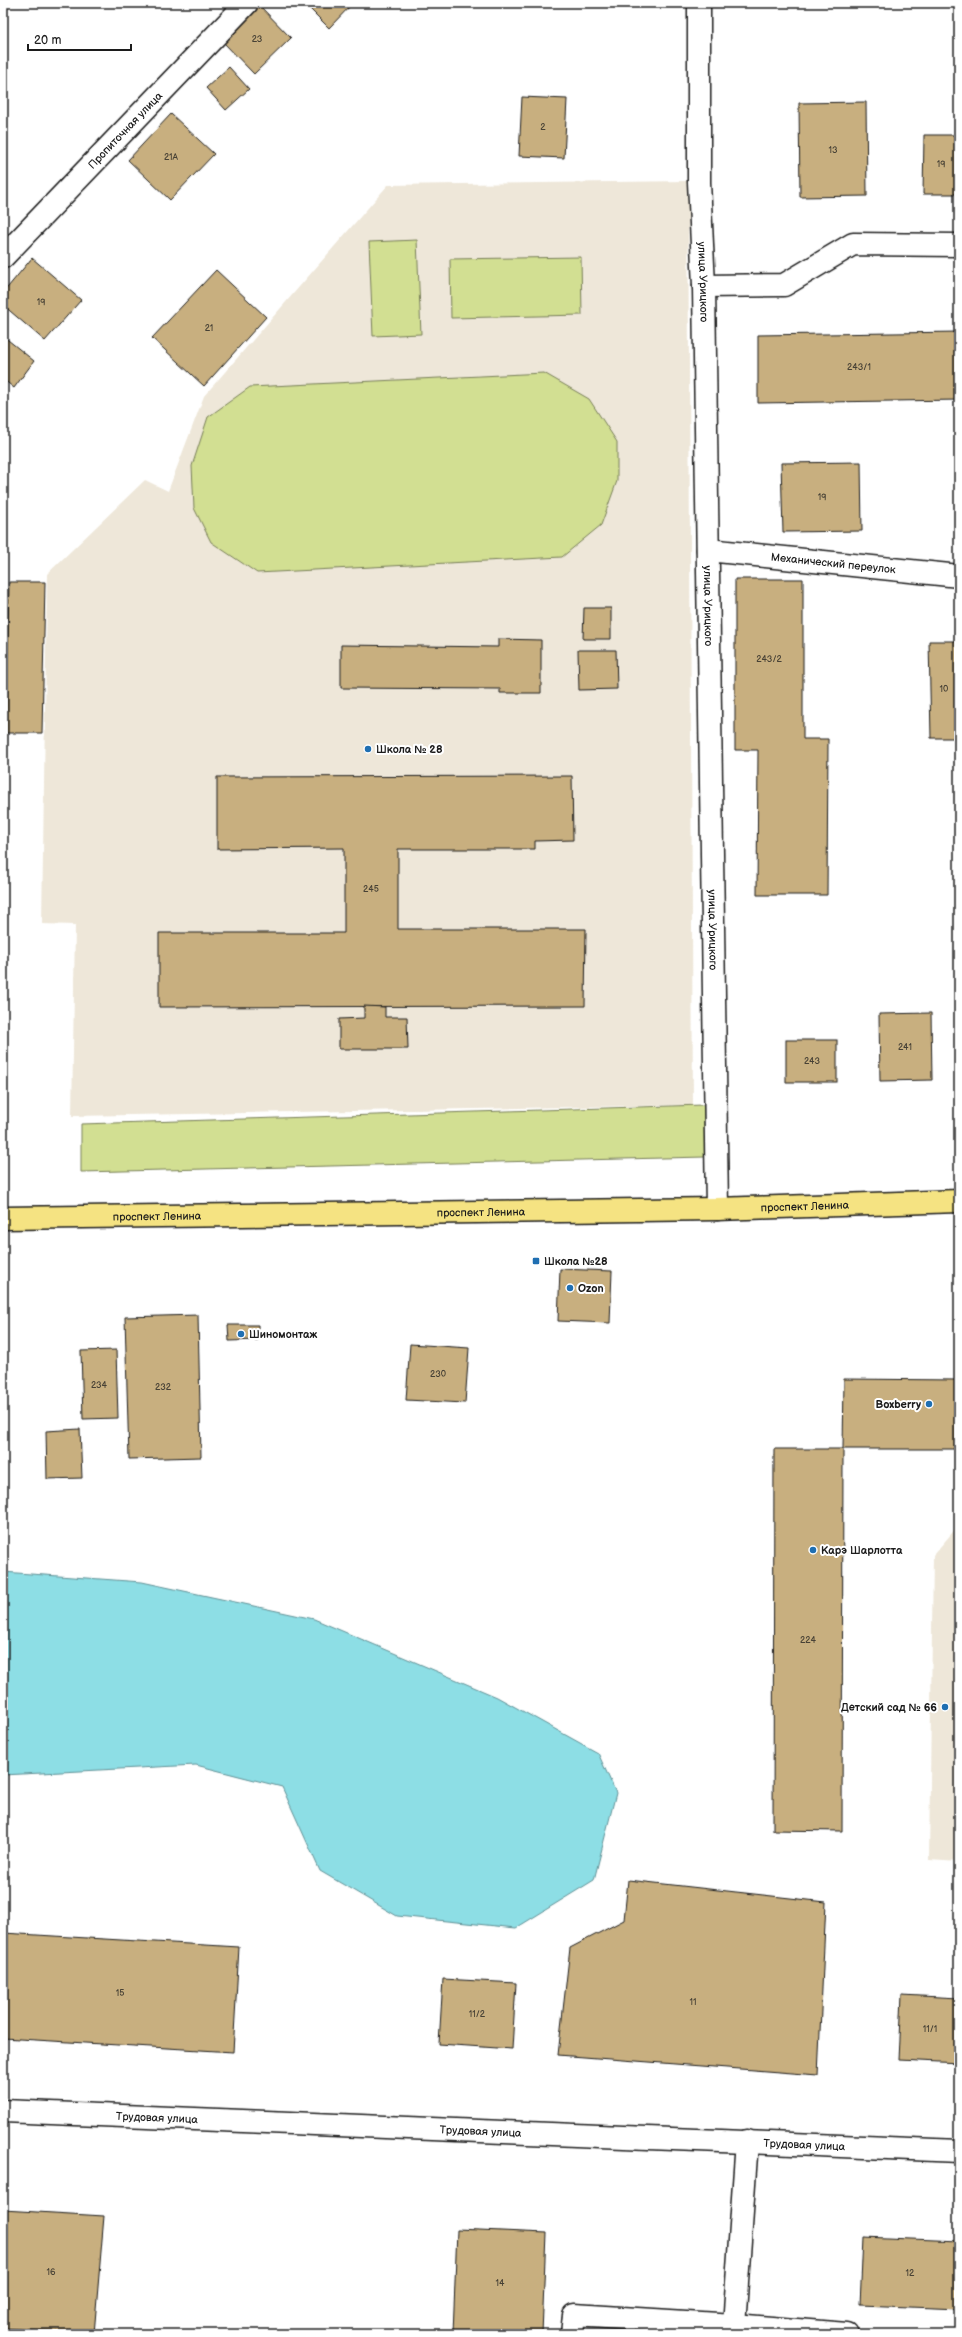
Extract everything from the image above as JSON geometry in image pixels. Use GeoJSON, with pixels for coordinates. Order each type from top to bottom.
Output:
{"type":"FeatureCollection","features":[{"type":"Feature","properties":{"kind":"main road","name":"проспект Ленина"},"geometry":{"type":"LineString","coordinates":[[3,1218],[717,1209],[959,1201]]}},
{"type":"Feature","properties":{"kind":"street","name":"Пропиточная улица"},"geometry":{"type":"LineString","coordinates":[[3,257],[247,3]]}},
{"type":"Feature","properties":{"kind":"street","name":"улица Урицкого"},"geometry":{"type":"LineString","coordinates":[[699,3],[699,182],[704,286],[717,1209]]}},
{"type":"Feature","properties":{"kind":"street"},"geometry":{"type":"LineString","coordinates":[[704,286],[784,285],[853,244],[959,245]]}},
{"type":"Feature","properties":{"kind":"street","name":"Механический переулок"},"geometry":{"type":"LineString","coordinates":[[708,550],[959,576]]}},
{"type":"Feature","properties":{"kind":"street","name":"Трудовая улица"},"geometry":{"type":"LineString","coordinates":[[3,2111],[959,2151]]}},
{"type":"Feature","properties":{"kind":"street"},"geometry":{"type":"LineString","coordinates":[[734,2325],[747,2141]]}},
{"type":"Feature","properties":{"kind":"street"},"geometry":{"type":"LineString","coordinates":[[572,2334],[574,2315],[847,2334]]}},
{"type":"Feature","properties":{"kind":"shaded area","name":"Школа № 28"},"geometry":{"type":"Polygon","coordinates":[[[688,181],[693,1105],[72,1116],[75,925],[42,924],[47,574],[145,480],[168,491],[204,396],[388,185],[688,181]]]}},
{"type":"Feature","properties":{"kind":"shaded area","name":"Детский сад № 66"},"geometry":{"type":"Polygon","coordinates":[[[959,1525],[959,1862],[929,1860],[933,1555],[959,1525]]]}},
{"type":"Feature","properties":{"kind":"green space"},"geometry":{"type":"Polygon","coordinates":[[[417,240],[421,334],[373,336],[369,242],[417,240]]]}},
{"type":"Feature","properties":{"kind":"green space"},"geometry":{"type":"Polygon","coordinates":[[[581,257],[582,315],[451,318],[450,259],[581,257]]]}},
{"type":"Feature","properties":{"kind":"green space"},"geometry":{"type":"Polygon","coordinates":[[[544,373],[589,399],[617,442],[617,481],[601,525],[562,557],[257,573],[211,542],[194,508],[192,466],[208,417],[250,387],[544,373]]]}},
{"type":"Feature","properties":{"kind":"green space"},"geometry":{"type":"Polygon","coordinates":[[[704,1105],[705,1157],[81,1172],[81,1124],[704,1105]]]}},
{"type":"Feature","properties":{"kind":"water"},"geometry":{"type":"Polygon","coordinates":[[[3,1572],[142,1582],[314,1619],[497,1697],[598,1753],[616,1793],[594,1880],[516,1928],[397,1916],[320,1871],[282,1787],[196,1765],[3,1775],[3,1572]]]}},
{"type":"Feature","properties":{"kind":"building"},"geometry":{"type":"Polygon","coordinates":[[[304,3],[353,3],[329,28],[304,3]]]}},
{"type":"Feature","properties":{"kind":"building"},"geometry":{"type":"Polygon","coordinates":[[[259,5],[291,38],[254,74],[222,41],[259,5]]]}},
{"type":"Feature","properties":{"kind":"building"},"geometry":{"type":"Polygon","coordinates":[[[229,67],[249,89],[226,110],[206,88],[229,67]]]}},
{"type":"Feature","properties":{"kind":"building"},"geometry":{"type":"Polygon","coordinates":[[[522,97],[567,99],[564,158],[519,156],[522,97]]]}},
{"type":"Feature","properties":{"kind":"building"},"geometry":{"type":"Polygon","coordinates":[[[866,102],[867,196],[800,197],[799,103],[866,102]]]}},
{"type":"Feature","properties":{"kind":"building"},"geometry":{"type":"Polygon","coordinates":[[[171,114],[214,154],[170,200],[128,160],[171,114]]]}},
{"type":"Feature","properties":{"kind":"building"},"geometry":{"type":"Polygon","coordinates":[[[924,135],[959,135],[959,194],[923,194],[924,135]]]}},
{"type":"Feature","properties":{"kind":"building"},"geometry":{"type":"Polygon","coordinates":[[[32,258],[81,300],[45,341],[3,305],[3,293],[32,258]]]}},
{"type":"Feature","properties":{"kind":"building"},"geometry":{"type":"Polygon","coordinates":[[[216,270],[266,317],[204,386],[152,338],[216,270]]]}},
{"type":"Feature","properties":{"kind":"building"},"geometry":{"type":"Polygon","coordinates":[[[959,332],[959,400],[758,403],[758,335],[959,332]]]}},
{"type":"Feature","properties":{"kind":"building"},"geometry":{"type":"Polygon","coordinates":[[[3,336],[34,361],[14,388],[3,379],[3,336]]]}},
{"type":"Feature","properties":{"kind":"building"},"geometry":{"type":"Polygon","coordinates":[[[861,462],[862,531],[783,532],[781,463],[861,462]]]}},
{"type":"Feature","properties":{"kind":"building"},"geometry":{"type":"Polygon","coordinates":[[[735,579],[803,579],[803,739],[828,739],[827,895],[757,895],[758,750],[735,750],[735,579]]]}},
{"type":"Feature","properties":{"kind":"building"},"geometry":{"type":"Polygon","coordinates":[[[9,582],[45,582],[42,733],[6,733],[9,582]]]}},
{"type":"Feature","properties":{"kind":"building"},"geometry":{"type":"Polygon","coordinates":[[[584,608],[611,608],[611,639],[583,639],[584,608]]]}},
{"type":"Feature","properties":{"kind":"building"},"geometry":{"type":"Polygon","coordinates":[[[498,639],[541,640],[541,693],[500,693],[500,689],[341,688],[341,645],[498,647],[498,639]]]}},
{"type":"Feature","properties":{"kind":"building"},"geometry":{"type":"Polygon","coordinates":[[[929,641],[959,641],[959,738],[931,738],[929,641]]]}},
{"type":"Feature","properties":{"kind":"building"},"geometry":{"type":"Polygon","coordinates":[[[578,650],[616,650],[617,689],[579,690],[578,650]]]}},
{"type":"Feature","properties":{"kind":"building"},"geometry":{"type":"Polygon","coordinates":[[[572,776],[573,840],[535,841],[535,849],[398,849],[398,929],[586,929],[585,1006],[159,1007],[159,933],[344,933],[344,848],[217,849],[217,777],[572,776]]]}},
{"type":"Feature","properties":{"kind":"building"},"geometry":{"type":"Polygon","coordinates":[[[364,1006],[385,1007],[385,1017],[407,1017],[408,1049],[339,1049],[339,1019],[364,1018],[364,1006]]]}},
{"type":"Feature","properties":{"kind":"building"},"geometry":{"type":"Polygon","coordinates":[[[931,1013],[932,1080],[880,1081],[879,1014],[931,1013]]]}},
{"type":"Feature","properties":{"kind":"building"},"geometry":{"type":"Polygon","coordinates":[[[786,1040],[837,1040],[837,1082],[786,1082],[786,1040]]]}},
{"type":"Feature","properties":{"kind":"building"},"geometry":{"type":"Polygon","coordinates":[[[560,1269],[612,1271],[610,1323],[558,1321],[560,1269]]]}},
{"type":"Feature","properties":{"kind":"building"},"geometry":{"type":"Polygon","coordinates":[[[198,1315],[201,1457],[129,1459],[125,1317],[198,1315]]]}},
{"type":"Feature","properties":{"kind":"building"},"geometry":{"type":"Polygon","coordinates":[[[228,1325],[258,1325],[258,1340],[229,1341],[228,1325]]]}},
{"type":"Feature","properties":{"kind":"building"},"geometry":{"type":"Polygon","coordinates":[[[410,1344],[469,1348],[465,1403],[406,1400],[410,1344]]]}},
{"type":"Feature","properties":{"kind":"building"},"geometry":{"type":"Polygon","coordinates":[[[116,1350],[118,1418],[83,1419],[81,1351],[116,1350]]]}},
{"type":"Feature","properties":{"kind":"building"},"geometry":{"type":"Polygon","coordinates":[[[844,1379],[957,1380],[956,1449],[843,1449],[844,1379]]]}},
{"type":"Feature","properties":{"kind":"building"},"geometry":{"type":"Polygon","coordinates":[[[80,1429],[82,1478],[47,1479],[46,1431],[80,1429]]]}},
{"type":"Feature","properties":{"kind":"building"},"geometry":{"type":"Polygon","coordinates":[[[774,1449],[843,1449],[842,1831],[773,1830],[774,1449]]]}},
{"type":"Feature","properties":{"kind":"building"},"geometry":{"type":"Polygon","coordinates":[[[628,1880],[826,1902],[818,2075],[558,2055],[570,1948],[624,1920],[628,1880]]]}},
{"type":"Feature","properties":{"kind":"building"},"geometry":{"type":"Polygon","coordinates":[[[3,1933],[239,1947],[233,2052],[3,2038],[3,1933]]]}},
{"type":"Feature","properties":{"kind":"building"},"geometry":{"type":"Polygon","coordinates":[[[443,1979],[516,1983],[512,2049],[439,2044],[443,1979]]]}},
{"type":"Feature","properties":{"kind":"building"},"geometry":{"type":"Polygon","coordinates":[[[902,1995],[959,1998],[959,2063],[899,2060],[902,1995]]]}},
{"type":"Feature","properties":{"kind":"building"},"geometry":{"type":"Polygon","coordinates":[[[3,2210],[104,2216],[94,2334],[3,2328],[3,2210]]]}},
{"type":"Feature","properties":{"kind":"building"},"geometry":{"type":"Polygon","coordinates":[[[457,2229],[546,2233],[542,2334],[453,2334],[457,2229]]]}},
{"type":"Feature","properties":{"kind":"building"},"geometry":{"type":"Polygon","coordinates":[[[863,2237],[959,2241],[959,2309],[860,2305],[863,2237]]]}},
{"type":"Feature","properties":{"kind":"place","name":"Школа № 28"},"geometry":{"type":"Point","coordinates":[368,749]}},
{"type":"Feature","properties":{"kind":"place","name":"Школа №28"},"geometry":{"type":"Point","coordinates":[536,1261]}},
{"type":"Feature","properties":{"kind":"place","name":"Ozon"},"geometry":{"type":"Point","coordinates":[570,1288]}},
{"type":"Feature","properties":{"kind":"place","name":"Шиномонтаж"},"geometry":{"type":"Point","coordinates":[241,1334]}},
{"type":"Feature","properties":{"kind":"place","name":"Boxberry"},"geometry":{"type":"Point","coordinates":[929,1404]}},
{"type":"Feature","properties":{"kind":"place","name":"Карэ Шарлотта"},"geometry":{"type":"Point","coordinates":[813,1550]}},
{"type":"Feature","properties":{"kind":"place","name":"Детский сад № 66"},"geometry":{"type":"Point","coordinates":[945,1707]}}]}
